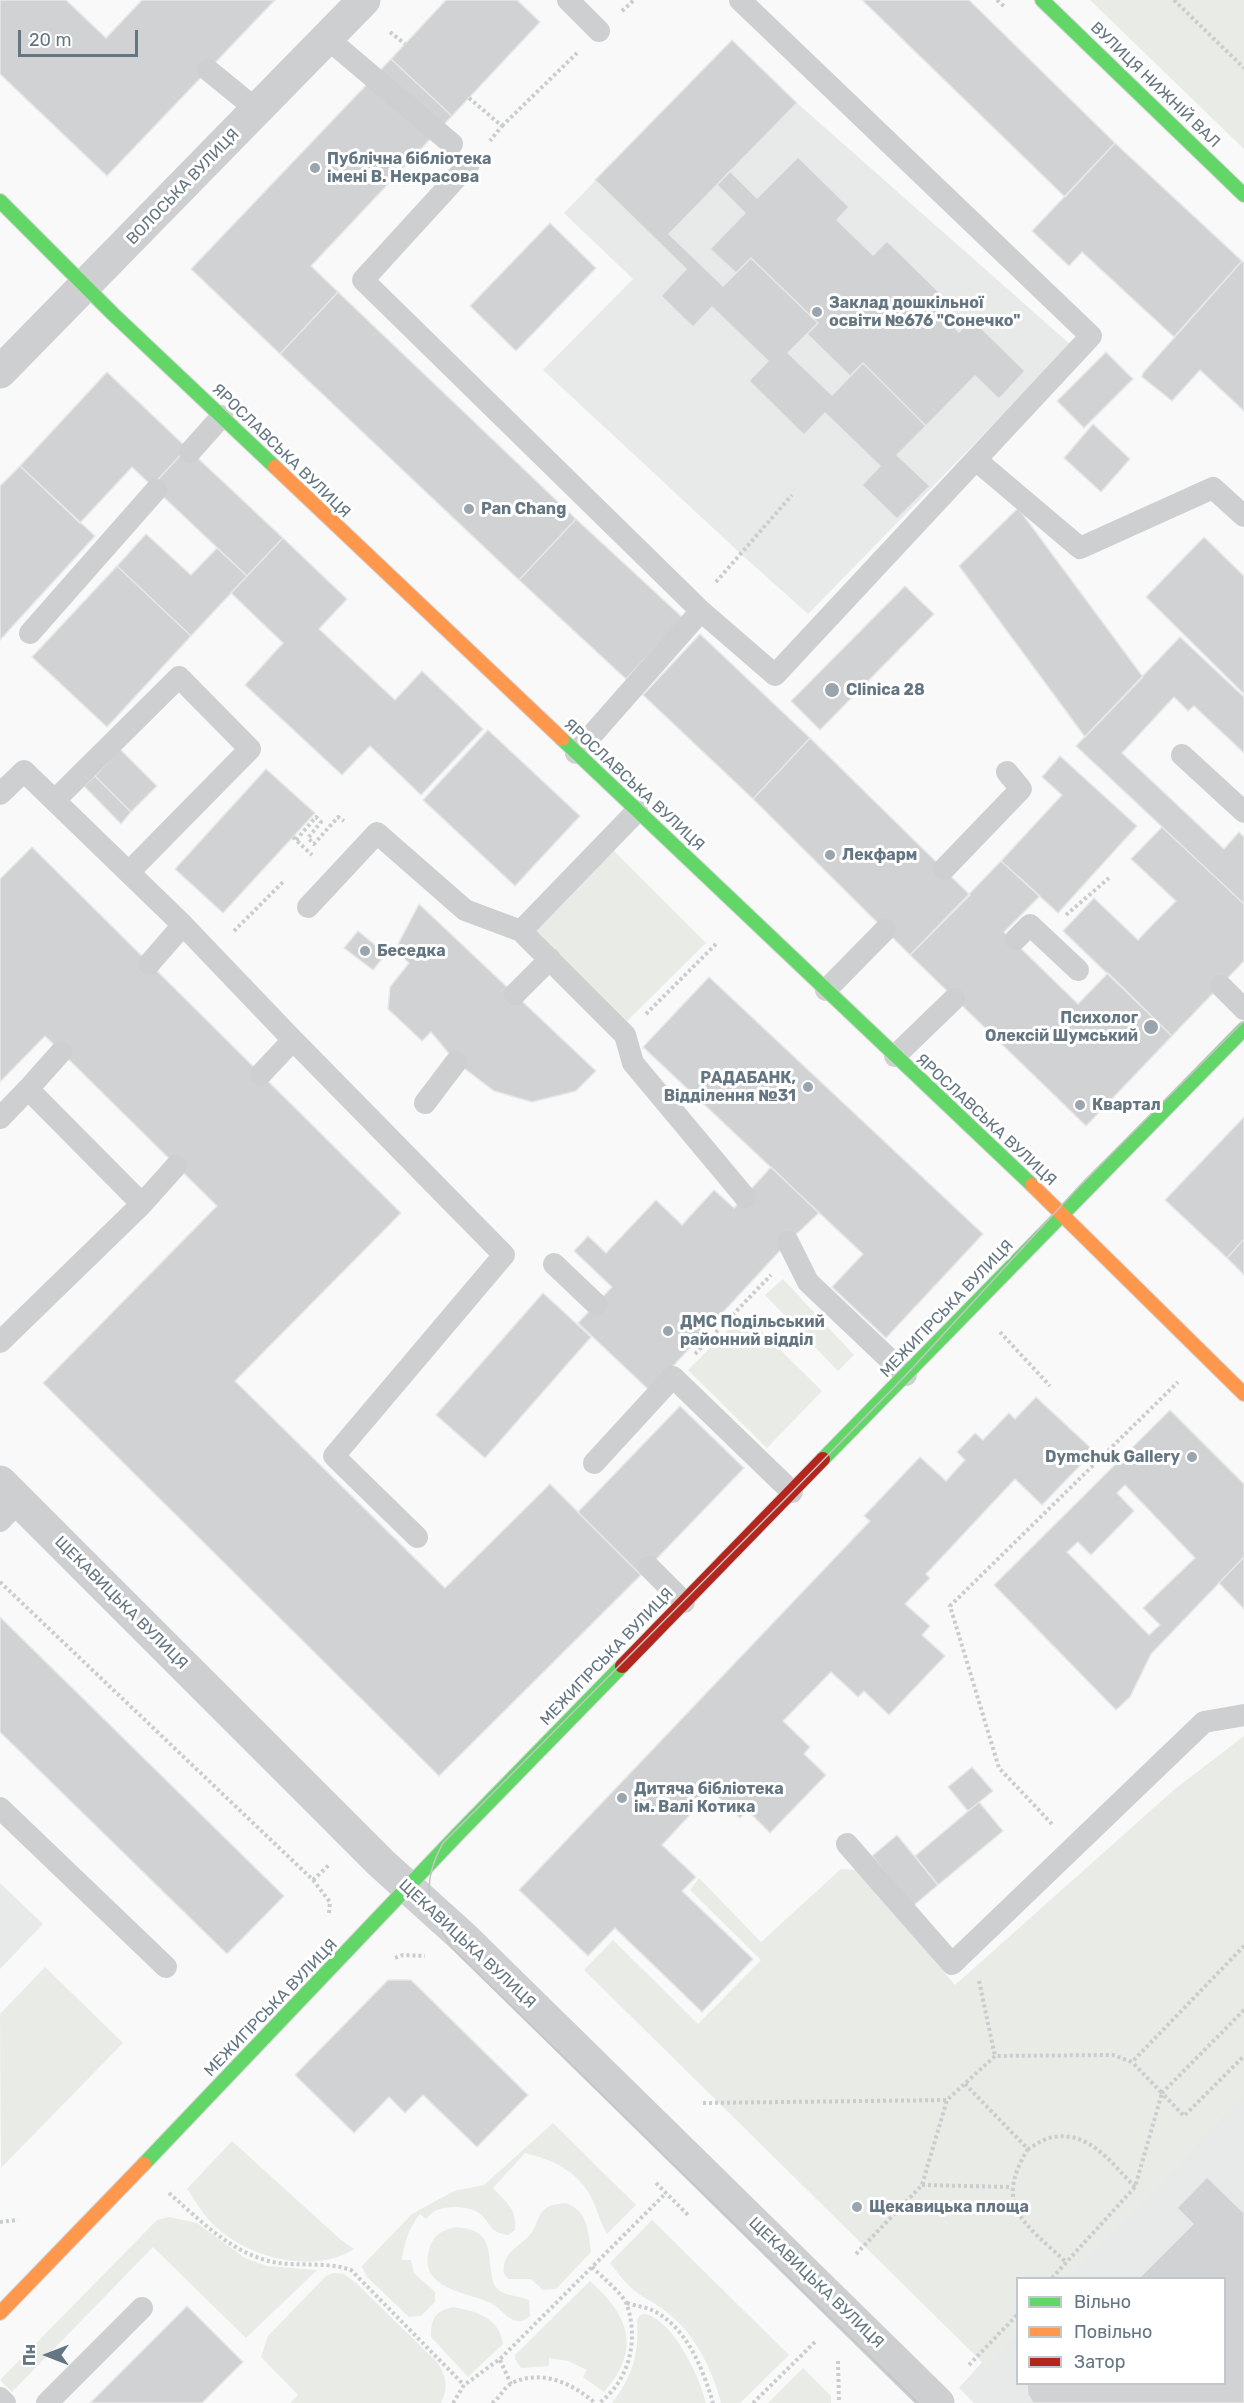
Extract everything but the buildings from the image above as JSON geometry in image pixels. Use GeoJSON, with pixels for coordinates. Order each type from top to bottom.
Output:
{"type":"FeatureCollection","features":[{"type":"Feature","properties":{"kind":"street","name":"ВОЛОСЬКА ВУЛИЦЯ"},"geometry":{"type":"LineString","coordinates":[[0,372],[364,0]]}},
{"type":"Feature","properties":{"kind":"street","name":"ВУЛИЦЯ НИЖНІЙ ВАЛ"},"geometry":{"type":"LineString","coordinates":[[1042,0],[1244,195]]}},
{"type":"Feature","properties":{"kind":"street","name":"ЯРОСЛАВСЬКА ВУЛИЦЯ"},"geometry":{"type":"LineString","coordinates":[[0,201],[222,416],[1062,1214],[1244,1394]]}},
{"type":"Feature","properties":{"kind":"street","name":"МЕЖИГІРСЬКА ВУЛИЦЯ"},"geometry":{"type":"LineString","coordinates":[[0,2313],[684,1602],[1244,1029]]}},
{"type":"Feature","properties":{"kind":"street","name":"ЩЕКАВИЦЬКА ВУЛИЦЯ"},"geometry":{"type":"LineString","coordinates":[[6,1501],[407,1888],[468,1942],[938,2403]]}},
{"type":"Feature","properties":{"kind":"lane"},"geometry":{"type":"LineString","coordinates":[[568,0],[599,31]]}},
{"type":"Feature","properties":{"kind":"lane"},"geometry":{"type":"LineString","coordinates":[[469,164],[363,280],[698,608],[775,675],[1091,336],[740,0]]}},
{"type":"Feature","properties":{"kind":"lane"},"geometry":{"type":"LineString","coordinates":[[327,38],[452,144]]}},
{"type":"Feature","properties":{"kind":"lane"},"geometry":{"type":"LineString","coordinates":[[208,70],[257,110]]}},
{"type":"Feature","properties":{"kind":"lane"},"geometry":{"type":"LineString","coordinates":[[190,452],[222,416]]}},
{"type":"Feature","properties":{"kind":"lane"},"geometry":{"type":"LineString","coordinates":[[976,460],[1080,548],[1213,488],[1244,516]]}},
{"type":"Feature","properties":{"kind":"lane"},"geometry":{"type":"LineString","coordinates":[[30,633],[156,490]]}},
{"type":"Feature","properties":{"kind":"lane"},"geometry":{"type":"LineString","coordinates":[[576,753],[698,608]]}},
{"type":"Feature","properties":{"kind":"lane"},"geometry":{"type":"LineString","coordinates":[[55,800],[179,677],[250,749],[129,872]]}},
{"type":"Feature","properties":{"kind":"lane"},"geometry":{"type":"LineString","coordinates":[[1182,755],[1244,812]]}},
{"type":"Feature","properties":{"kind":"lane"},"geometry":{"type":"LineString","coordinates":[[0,794],[24,771],[183,926],[504,1255],[334,1456],[417,1537]]}},
{"type":"Feature","properties":{"kind":"lane"},"geometry":{"type":"LineString","coordinates":[[944,869],[1021,789],[1007,772]]}},
{"type":"Feature","properties":{"kind":"lane"},"geometry":{"type":"LineString","coordinates":[[521,931],[637,811]]}},
{"type":"Feature","properties":{"kind":"lane"},"geometry":{"type":"LineString","coordinates":[[308,907],[377,833],[465,910],[521,931],[550,959],[624,1035],[633,1063],[745,1197]]}},
{"type":"Feature","properties":{"kind":"lane"},"geometry":{"type":"LineString","coordinates":[[1016,939],[1030,925],[1078,970]]}},
{"type":"Feature","properties":{"kind":"lane"},"geometry":{"type":"LineString","coordinates":[[149,964],[183,926]]}},
{"type":"Feature","properties":{"kind":"lane"},"geometry":{"type":"LineString","coordinates":[[826,990],[885,930]]}},
{"type":"Feature","properties":{"kind":"lane"},"geometry":{"type":"LineString","coordinates":[[514,994],[550,959]]}},
{"type":"Feature","properties":{"kind":"lane"},"geometry":{"type":"LineString","coordinates":[[1221,986],[1244,1009]]}},
{"type":"Feature","properties":{"kind":"lane"},"geometry":{"type":"LineString","coordinates":[[895,1056],[954,999]]}},
{"type":"Feature","properties":{"kind":"lane"},"geometry":{"type":"LineString","coordinates":[[261,1074],[293,1040]]}},
{"type":"Feature","properties":{"kind":"lane"},"geometry":{"type":"LineString","coordinates":[[0,1118],[61,1052]]}},
{"type":"Feature","properties":{"kind":"lane"},"geometry":{"type":"LineString","coordinates":[[425,1103],[456,1062]]}},
{"type":"Feature","properties":{"kind":"lane"},"geometry":{"type":"LineString","coordinates":[[28,1089],[142,1204]]}},
{"type":"Feature","properties":{"kind":"lane"},"geometry":{"type":"LineString","coordinates":[[0,1342],[142,1204],[176,1166]]}},
{"type":"Feature","properties":{"kind":"lane"},"geometry":{"type":"LineString","coordinates":[[790,1247],[808,1282],[906,1375]]}},
{"type":"Feature","properties":{"kind":"lane"},"geometry":{"type":"LineString","coordinates":[[554,1264],[596,1304]]}},
{"type":"Feature","properties":{"kind":"lane"},"geometry":{"type":"LineString","coordinates":[[594,1463],[670,1374],[792,1492]]}},
{"type":"Feature","properties":{"kind":"lane"},"geometry":{"type":"LineString","coordinates":[[649,1566],[684,1602]]}},
{"type":"Feature","properties":{"kind":"lane"},"geometry":{"type":"LineString","coordinates":[[847,1844],[952,1964],[1204,1722],[1244,1715]]}},
{"type":"Feature","properties":{"kind":"lane"},"geometry":{"type":"LineString","coordinates":[[0,1808],[166,1967]]}},
{"type":"Feature","properties":{"kind":"lane"},"geometry":{"type":"LineString","coordinates":[[47,2403],[142,2308]]}},
{"type":"Feature","properties":{"kind":"lane"},"geometry":{"type":"LineString","coordinates":[[0,2398],[5,2403]]}},
{"type":"Feature","properties":{"kind":"path"},"geometry":{"type":"LineString","coordinates":[[469,164],[502,126],[634,0]]}},
{"type":"Feature","properties":{"kind":"path"},"geometry":{"type":"LineString","coordinates":[[1174,0],[1244,68]]}},
{"type":"Feature","properties":{"kind":"path"},"geometry":{"type":"LineString","coordinates":[[390,32],[405,44]]}},
{"type":"Feature","properties":{"kind":"path"},"geometry":{"type":"LineString","coordinates":[[469,98],[502,126]]}},
{"type":"Feature","properties":{"kind":"path"},"geometry":{"type":"LineString","coordinates":[[698,608],[792,495]]}},
{"type":"Feature","properties":{"kind":"path"},"geometry":{"type":"LineString","coordinates":[[308,851],[294,838],[316,817],[321,822],[308,838],[314,844],[338,817]]}},
{"type":"Feature","properties":{"kind":"path"},"geometry":{"type":"LineString","coordinates":[[1066,916],[1109,878]]}},
{"type":"Feature","properties":{"kind":"path"},"geometry":{"type":"LineString","coordinates":[[624,1035],[718,942]]}},
{"type":"Feature","properties":{"kind":"path"},"geometry":{"type":"LineString","coordinates":[[670,1374],[790,1247]]}},
{"type":"Feature","properties":{"kind":"path"},"geometry":{"type":"LineString","coordinates":[[997,1329],[1050,1386]]}},
{"type":"Feature","properties":{"kind":"path"},"geometry":{"type":"LineString","coordinates":[[1074,1847],[999,1768],[950,1606],[1178,1381]]}},
{"type":"Feature","properties":{"kind":"path"},"geometry":{"type":"LineString","coordinates":[[0,1582],[313,1880],[330,1902],[329,1914],[322,1920]]}},
{"type":"Feature","properties":{"kind":"path"},"geometry":{"type":"LineString","coordinates":[[972,1945],[995,2056]]}},
{"type":"Feature","properties":{"kind":"path"},"geometry":{"type":"LineString","coordinates":[[1132,2062],[1244,1946]]}},
{"type":"Feature","properties":{"kind":"path"},"geometry":{"type":"LineString","coordinates":[[394,1959],[403,1955],[423,1955],[431,1959]]}},
{"type":"Feature","properties":{"kind":"path"},"geometry":{"type":"LineString","coordinates":[[1053,2277],[1135,2187],[1162,2093],[1244,2010]]}},
{"type":"Feature","properties":{"kind":"path"},"geometry":{"type":"LineString","coordinates":[[856,2254],[922,2185],[947,2100],[995,2056],[1113,2055],[1132,2062],[1184,2116],[1244,2056]]}},
{"type":"Feature","properties":{"kind":"path"},"geometry":{"type":"LineString","coordinates":[[965,2084],[1028,2149]]}},
{"type":"Feature","properties":{"kind":"path"},"geometry":{"type":"LineString","coordinates":[[703,2103],[947,2100]]}},
{"type":"Feature","properties":{"kind":"path"},"geometry":{"type":"LineString","coordinates":[[1067,2263],[1026,2224],[1015,2209],[1012,2187],[1017,2166],[1028,2149],[1048,2138],[1067,2136],[1084,2140],[1096,2148],[1135,2187]]}},
{"type":"Feature","properties":{"kind":"path"},"geometry":{"type":"LineString","coordinates":[[649,2176],[691,2218]]}},
{"type":"Feature","properties":{"kind":"path"},"geometry":{"type":"LineString","coordinates":[[922,2185],[1012,2187]]}},
{"type":"Feature","properties":{"kind":"path"},"geometry":{"type":"LineString","coordinates":[[169,2192],[207,2227],[239,2250],[272,2262],[338,2265],[351,2270],[464,2385]]}},
{"type":"Feature","properties":{"kind":"path"},"geometry":{"type":"LineString","coordinates":[[453,2403],[464,2385],[500,2360],[666,2193]]}},
{"type":"Feature","properties":{"kind":"path"},"geometry":{"type":"LineString","coordinates":[[0,2222],[18,2220]]}},
{"type":"Feature","properties":{"kind":"path"},"geometry":{"type":"LineString","coordinates":[[592,2267],[627,2303],[653,2310],[666,2319],[681,2335],[693,2353],[708,2385],[712,2403]]}},
{"type":"Feature","properties":{"kind":"path"},"geometry":{"type":"LineString","coordinates":[[492,2403],[511,2384],[534,2378],[557,2380],[579,2389],[597,2403],[610,2395],[622,2379],[631,2356],[627,2303]]}},
{"type":"Feature","properties":{"kind":"path"},"geometry":{"type":"LineString","coordinates":[[969,2365],[1016,2315]]}},
{"type":"Feature","properties":{"kind":"path"},"geometry":{"type":"LineString","coordinates":[[810,2333],[824,2347]]}},
{"type":"Feature","properties":{"kind":"path"},"geometry":{"type":"LineString","coordinates":[[753,2403],[817,2340]]}},
{"type":"Feature","properties":{"kind":"path"},"geometry":{"type":"LineString","coordinates":[[831,2354],[846,2368]]}},
{"type":"Feature","properties":{"kind":"path"},"geometry":{"type":"LineString","coordinates":[[500,2360],[511,2384]]}},
{"type":"Feature","properties":{"kind":"path"},"geometry":{"type":"LineString","coordinates":[[838,2361],[839,2403]]}},
{"type":"Feature","properties":{"kind":"shaded area"},"geometry":{"type":"Polygon","coordinates":[[[1090,0],[1244,0],[1244,149],[1090,0]]]}},
{"type":"Feature","properties":{"kind":"shaded area","name":"Заклад дошкільної освіти №676 \"Сонечко\""},"geometry":{"type":"Polygon","coordinates":[[[732,40],[797,103],[1071,345],[808,614],[543,370],[633,279],[564,213],[732,40]]]}},
{"type":"Feature","properties":{"kind":"shaded area"},"geometry":{"type":"Polygon","coordinates":[[[610,847],[706,943],[627,1021],[531,926],[610,847]]]}},
{"type":"Feature","properties":{"kind":"shaded area"},"geometry":{"type":"Polygon","coordinates":[[[783,1279],[854,1355],[838,1371],[765,1295],[783,1279]]]}},
{"type":"Feature","properties":{"kind":"shaded area"},"geometry":{"type":"Polygon","coordinates":[[[744,1314],[822,1391],[767,1448],[688,1370],[744,1314]]]}},
{"type":"Feature","properties":{"kind":"shaded area"},"geometry":{"type":"Polygon","coordinates":[[[1244,1736],[1244,2096],[1070,2277],[1016,2277],[1016,2334],[986,2366],[584,1970],[613,1940],[698,2024],[761,1960],[690,1890],[699,1878],[761,1942],[841,1869],[857,1870],[955,1985],[1175,1789],[1244,1736]]]}},
{"type":"Feature","properties":{"kind":"shaded area"},"geometry":{"type":"Polygon","coordinates":[[[0,1883],[43,1924],[0,1969],[0,1883]]]}},
{"type":"Feature","properties":{"kind":"shaded area"},"geometry":{"type":"Polygon","coordinates":[[[45,1967],[123,2043],[1,2168],[0,2014],[45,1967]]]}},
{"type":"Feature","properties":{"kind":"shaded area"},"geometry":{"type":"Polygon","coordinates":[[[1244,2071],[1244,2403],[974,2403],[959,2388],[1016,2324],[1016,2385],[1226,2385],[1226,2277],[1059,2277],[1244,2071]]]}},
{"type":"Feature","properties":{"kind":"shaded area"},"geometry":{"type":"Polygon","coordinates":[[[553,2123],[636,2205],[607,2234],[590,2195],[578,2179],[554,2163],[525,2153],[493,2188],[510,2206],[515,2217],[515,2230],[508,2235],[493,2229],[479,2213],[464,2208],[442,2208],[434,2211],[426,2219],[420,2214],[416,2219],[404,2247],[402,2260],[411,2260],[414,2273],[435,2292],[435,2302],[421,2316],[409,2317],[366,2276],[362,2266],[412,2214],[454,2191],[484,2185],[553,2123]]]}},
{"type":"Feature","properties":{"kind":"shaded area"},"geometry":{"type":"Polygon","coordinates":[[[232,2141],[341,2240],[354,2249],[338,2257],[320,2261],[301,2262],[282,2259],[245,2247],[215,2226],[187,2189],[232,2141]]]}},
{"type":"Feature","properties":{"kind":"shaded area"},"geometry":{"type":"Polygon","coordinates":[[[566,2203],[583,2216],[588,2229],[591,2252],[556,2289],[543,2290],[531,2279],[509,2279],[504,2274],[505,2260],[508,2255],[532,2232],[545,2209],[566,2203]]]}},
{"type":"Feature","properties":{"kind":"shaded area"},"geometry":{"type":"Polygon","coordinates":[[[169,2217],[197,2223],[245,2258],[267,2266],[317,2270],[246,2338],[153,2247],[12,2392],[0,2380],[157,2220],[169,2217]]]}},
{"type":"Feature","properties":{"kind":"shaded area"},"geometry":{"type":"Polygon","coordinates":[[[652,2220],[789,2355],[740,2403],[721,2403],[708,2367],[688,2333],[659,2306],[639,2294],[623,2280],[610,2263],[652,2220]]]}},
{"type":"Feature","properties":{"kind":"shaded area"},"geometry":{"type":"Polygon","coordinates":[[[455,2227],[474,2231],[484,2239],[489,2252],[494,2284],[498,2290],[506,2294],[529,2300],[530,2316],[521,2321],[514,2320],[491,2303],[458,2292],[437,2281],[428,2263],[429,2250],[435,2237],[455,2227]]]}},
{"type":"Feature","properties":{"kind":"shaded area"},"geometry":{"type":"Polygon","coordinates":[[[334,2273],[344,2274],[356,2283],[437,2362],[443,2372],[445,2382],[445,2392],[441,2403],[290,2403],[298,2395],[261,2357],[268,2336],[326,2276],[334,2273]]]}},
{"type":"Feature","properties":{"kind":"shaded area"},"geometry":{"type":"Polygon","coordinates":[[[590,2281],[614,2307],[622,2320],[626,2334],[627,2347],[623,2361],[616,2376],[604,2392],[583,2377],[587,2370],[568,2361],[549,2358],[549,2366],[521,2368],[515,2359],[515,2355],[590,2281]]]}},
{"type":"Feature","properties":{"kind":"shaded area"},"geometry":{"type":"Polygon","coordinates":[[[454,2307],[486,2317],[497,2328],[503,2344],[468,2377],[431,2337],[435,2316],[442,2310],[454,2307]]]}},
{"type":"Feature","properties":{"kind":"shaded area"},"geometry":{"type":"Polygon","coordinates":[[[645,2314],[655,2318],[666,2327],[684,2351],[698,2379],[706,2403],[612,2403],[630,2374],[636,2354],[637,2320],[640,2315],[645,2314]]]}},
{"type":"Feature","properties":{"kind":"shaded area"},"geometry":{"type":"Polygon","coordinates":[[[803,2368],[831,2396],[831,2403],[768,2403],[803,2368]]]}},
{"type":"Feature","properties":{"kind":"tram line"},"geometry":{"type":"LineString","coordinates":[[918,2403],[452,1948],[443,1935],[432,1909],[429,1884],[431,1871],[443,1843],[792,1492],[906,1375],[1083,1182],[1244,1021]]}},
{"type":"Feature","properties":{"kind":"traffic: fast"},"geometry":{"type":"LineString","coordinates":[[1042,0],[1244,195]]}},
{"type":"Feature","properties":{"kind":"traffic: fast"},"geometry":{"type":"LineString","coordinates":[[0,201],[113,314],[275,467]]}},
{"type":"Feature","properties":{"kind":"traffic: fast"},"geometry":{"type":"LineString","coordinates":[[562,739],[1032,1185]]}},
{"type":"Feature","properties":{"kind":"traffic: fast"},"geometry":{"type":"LineString","coordinates":[[823,1459],[1244,1029]]}},
{"type":"Feature","properties":{"kind":"traffic: fast"},"geometry":{"type":"LineString","coordinates":[[144,2164],[459,1833],[622,1666]]}},
{"type":"Feature","properties":{"kind":"traffic: slow"},"geometry":{"type":"LineString","coordinates":[[275,467],[562,739]]}},
{"type":"Feature","properties":{"kind":"traffic: slow"},"geometry":{"type":"LineString","coordinates":[[1032,1185],[1244,1394]]}},
{"type":"Feature","properties":{"kind":"traffic: slow"},"geometry":{"type":"LineString","coordinates":[[0,2313],[144,2164]]}},
{"type":"Feature","properties":{"kind":"traffic: jam"},"geometry":{"type":"LineString","coordinates":[[622,1666],[823,1459]]}},
{"type":"Feature","properties":{"kind":"place","name":"Публічна бібліотека імені В. Некрасова"},"geometry":{"type":"Point","coordinates":[315,168]}},
{"type":"Feature","properties":{"kind":"place","name":"Заклад дошкільної освіти №676 \"Сонечко\""},"geometry":{"type":"Point","coordinates":[817,312]}},
{"type":"Feature","properties":{"kind":"place","name":"Pan Chang"},"geometry":{"type":"Point","coordinates":[469,509]}},
{"type":"Feature","properties":{"kind":"place","name":"Clinica 28"},"geometry":{"type":"Point","coordinates":[832,690]}},
{"type":"Feature","properties":{"kind":"place","name":"Лекфарм"},"geometry":{"type":"Point","coordinates":[830,855]}},
{"type":"Feature","properties":{"kind":"place","name":"Беседка"},"geometry":{"type":"Point","coordinates":[365,951]}},
{"type":"Feature","properties":{"kind":"place","name":"Психолог Олексій Шумський"},"geometry":{"type":"Point","coordinates":[1151,1027]}},
{"type":"Feature","properties":{"kind":"place","name":"РАДАБАНК, Відділення №31"},"geometry":{"type":"Point","coordinates":[808,1087]}},
{"type":"Feature","properties":{"kind":"place","name":"Квартал"},"geometry":{"type":"Point","coordinates":[1080,1105]}},
{"type":"Feature","properties":{"kind":"place","name":"ДМС Подільський районний відділ"},"geometry":{"type":"Point","coordinates":[668,1331]}},
{"type":"Feature","properties":{"kind":"place","name":"Dymchuk Gallery"},"geometry":{"type":"Point","coordinates":[1192,1457]}},
{"type":"Feature","properties":{"kind":"place","name":"Дитяча бібліотека ім. Валі Котика"},"geometry":{"type":"Point","coordinates":[622,1798]}},
{"type":"Feature","properties":{"kind":"place","name":"Щекавицька площа"},"geometry":{"type":"Point","coordinates":[857,2207]}}]}
